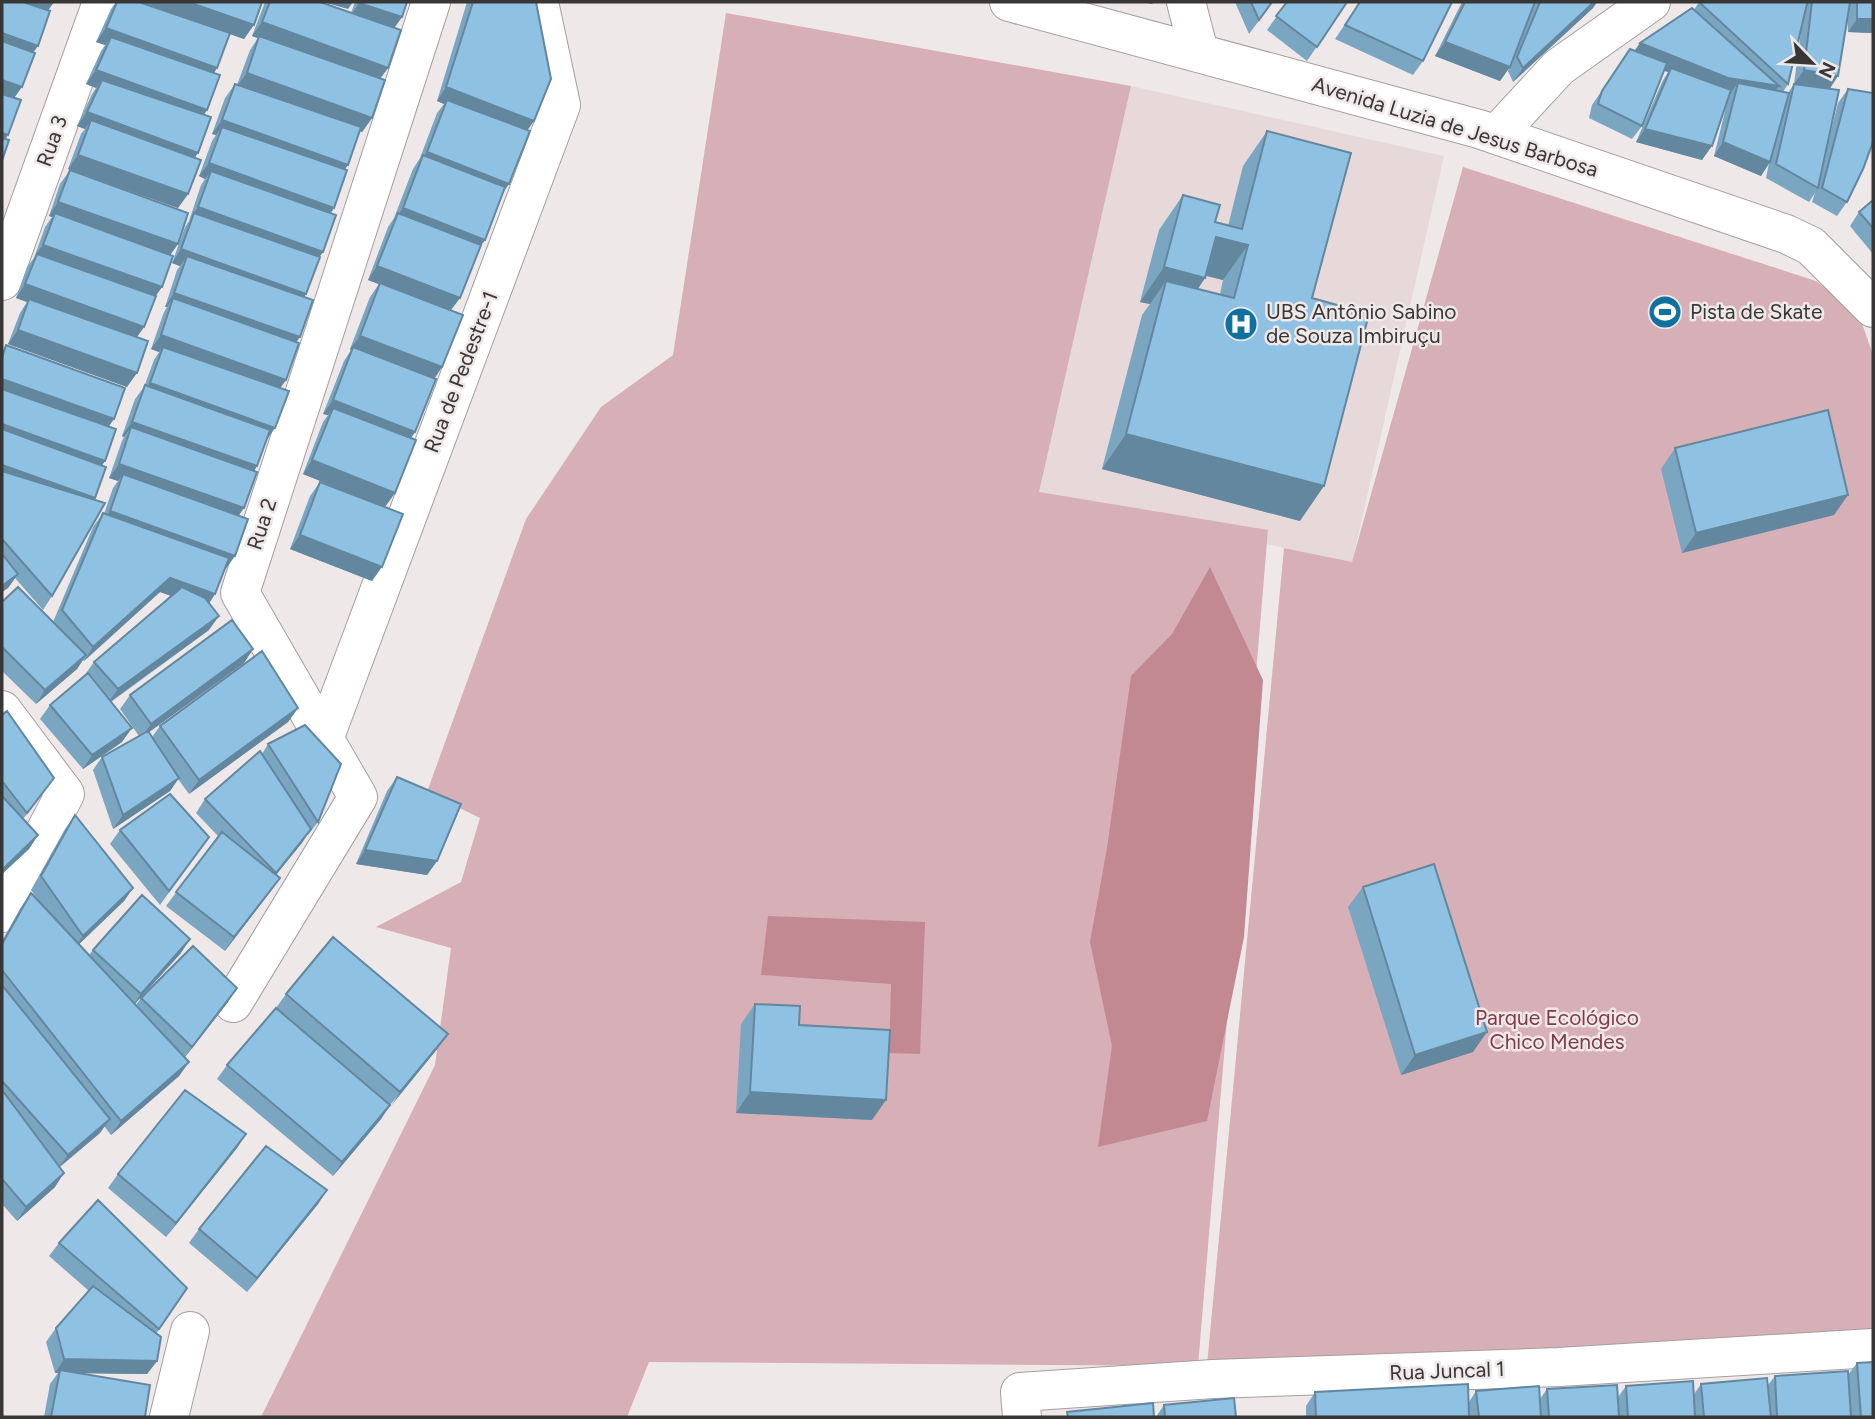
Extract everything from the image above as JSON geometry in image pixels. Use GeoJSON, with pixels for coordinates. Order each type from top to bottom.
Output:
{"type":"FeatureCollection","features":[{"type":"Feature","properties":{"kind":"street","name":"Rua 3"},"geometry":{"type":"LineString","coordinates":[[2,281],[102,2]]}},
{"type":"Feature","properties":{"kind":"street","name":"Rua 2"},"geometry":{"type":"LineString","coordinates":[[233,1003],[358,797],[240,593],[431,2]]}},
{"type":"Feature","properties":{"kind":"street","name":"Rua de Pedestre-1"},"geometry":{"type":"LineString","coordinates":[[324,739],[561,105],[539,2]]}},
{"type":"Feature","properties":{"kind":"street","name":"Avenida Luzia de Jesus Barbosa"},"geometry":{"type":"LineString","coordinates":[[1009,2],[1497,134],[1786,234],[1811,246],[1873,308]]}},
{"type":"Feature","properties":{"kind":"street"},"geometry":{"type":"LineString","coordinates":[[1186,2],[1199,52]]}},
{"type":"Feature","properties":{"kind":"street"},"geometry":{"type":"LineString","coordinates":[[1497,134],[1559,67],[1651,2]]}},
{"type":"Feature","properties":{"kind":"street"},"geometry":{"type":"LineString","coordinates":[[2,710],[65,794],[2,913]]}},
{"type":"Feature","properties":{"kind":"street"},"geometry":{"type":"LineString","coordinates":[[169,1417],[190,1331]]}},
{"type":"Feature","properties":{"kind":"street","name":"Rua Juncal 1"},"geometry":{"type":"LineString","coordinates":[[1021,1405],[1213,1379],[1559,1367],[1873,1348]]}},
{"type":"Feature","properties":{"kind":"shaded area","name":"UBS Antônio Sabino de Souza Imbiruçu"},"geometry":{"type":"Polygon","coordinates":[[[1131,86],[1444,156],[1352,563],[1038,493],[1131,86]]]}},
{"type":"Feature","properties":{"kind":"shaded area"},"geometry":{"type":"Polygon","coordinates":[[[1210,567],[1263,680],[1244,937],[1207,1121],[1098,1147],[1112,1046],[1090,942],[1107,848],[1131,676],[1172,634],[1210,567]]]}},
{"type":"Feature","properties":{"kind":"shaded area"},"geometry":{"type":"Polygon","coordinates":[[[768,916],[925,922],[920,1054],[889,1053],[891,984],[761,975],[768,916]]]}},
{"type":"Feature","properties":{"kind":"green space"},"geometry":{"type":"Polygon","coordinates":[[[726,13],[1131,86],[1039,492],[1268,530],[1198,1366],[649,1362],[627,1417],[261,1417],[435,1065],[451,948],[376,927],[461,882],[480,818],[427,792],[526,519],[601,407],[673,355],[726,13]]]}},
{"type":"Feature","properties":{"kind":"green space","name":"Parque Ecológico Chico Mendes"},"geometry":{"type":"Polygon","coordinates":[[[1463,167],[1816,281],[1859,315],[1873,355],[1873,1337],[1207,1365],[1284,548],[1352,562],[1463,167]]]}},
{"type":"Feature","properties":{"kind":"building"},"geometry":{"type":"Polygon","coordinates":[[[2,2],[23,2],[50,11],[38,46],[2,33],[2,2]]]}},
{"type":"Feature","properties":{"kind":"building"},"geometry":{"type":"Polygon","coordinates":[[[117,2],[139,2],[230,33],[217,68],[106,28],[117,2]]]}},
{"type":"Feature","properties":{"kind":"building"},"geometry":{"type":"Polygon","coordinates":[[[188,2],[262,2],[254,25],[188,2]]]}},
{"type":"Feature","properties":{"kind":"building"},"geometry":{"type":"Polygon","coordinates":[[[270,2],[320,2],[401,30],[388,68],[262,22],[270,2]]]}},
{"type":"Feature","properties":{"kind":"building"},"geometry":{"type":"Polygon","coordinates":[[[360,2],[407,2],[402,17],[360,2]]]}},
{"type":"Feature","properties":{"kind":"building"},"geometry":{"type":"Polygon","coordinates":[[[473,2],[536,2],[551,79],[534,121],[446,87],[473,2]]]}},
{"type":"Feature","properties":{"kind":"building"},"geometry":{"type":"Polygon","coordinates":[[[1251,2],[1272,2],[1259,20],[1251,2]]]}},
{"type":"Feature","properties":{"kind":"building"},"geometry":{"type":"Polygon","coordinates":[[[1287,2],[1347,2],[1317,47],[1276,16],[1287,2]]]}},
{"type":"Feature","properties":{"kind":"building"},"geometry":{"type":"Polygon","coordinates":[[[1360,2],[1452,2],[1423,61],[1345,25],[1360,2]]]}},
{"type":"Feature","properties":{"kind":"building"},"geometry":{"type":"Polygon","coordinates":[[[1465,2],[1535,2],[1510,67],[1445,42],[1465,2]]]}},
{"type":"Feature","properties":{"kind":"building"},"geometry":{"type":"Polygon","coordinates":[[[1540,2],[1594,2],[1523,68],[1517,57],[1540,2]]]}},
{"type":"Feature","properties":{"kind":"building"},"geometry":{"type":"Polygon","coordinates":[[[1699,2],[1807,2],[1788,84],[1699,2]]]}},
{"type":"Feature","properties":{"kind":"building"},"geometry":{"type":"Polygon","coordinates":[[[1812,2],[1850,2],[1838,76],[1804,70],[1812,2]]]}},
{"type":"Feature","properties":{"kind":"building"},"geometry":{"type":"Polygon","coordinates":[[[1857,2],[1873,2],[1873,19],[1857,19],[1857,2]]]}},
{"type":"Feature","properties":{"kind":"building"},"geometry":{"type":"Polygon","coordinates":[[[1692,8],[1779,86],[1728,78],[1640,43],[1692,8]]]}},
{"type":"Feature","properties":{"kind":"building"},"geometry":{"type":"Polygon","coordinates":[[[259,36],[385,80],[372,118],[247,73],[259,36]]]}},
{"type":"Feature","properties":{"kind":"building"},"geometry":{"type":"Polygon","coordinates":[[[111,37],[220,75],[207,110],[96,70],[111,37]]]}},
{"type":"Feature","properties":{"kind":"building"},"geometry":{"type":"Polygon","coordinates":[[[2,41],[35,53],[22,87],[2,80],[2,41]]]}},
{"type":"Feature","properties":{"kind":"building"},"geometry":{"type":"Polygon","coordinates":[[[1630,49],[1667,63],[1642,126],[1598,104],[1602,91],[1630,49]]]}},
{"type":"Feature","properties":{"kind":"building"},"geometry":{"type":"Polygon","coordinates":[[[1671,68],[1731,90],[1712,146],[1645,129],[1671,68]]]}},
{"type":"Feature","properties":{"kind":"building"},"geometry":{"type":"Polygon","coordinates":[[[102,80],[211,117],[198,153],[87,112],[102,80]]]}},
{"type":"Feature","properties":{"kind":"building"},"geometry":{"type":"Polygon","coordinates":[[[1738,83],[1789,93],[1770,162],[1723,142],[1738,83]]]}},
{"type":"Feature","properties":{"kind":"building"},"geometry":{"type":"Polygon","coordinates":[[[235,84],[361,127],[348,165],[222,120],[235,84]]]}},
{"type":"Feature","properties":{"kind":"building"},"geometry":{"type":"Polygon","coordinates":[[[1794,84],[1839,90],[1818,188],[1776,164],[1794,84]]]}},
{"type":"Feature","properties":{"kind":"building"},"geometry":{"type":"Polygon","coordinates":[[[1848,89],[1873,93],[1873,142],[1847,202],[1822,188],[1848,89]]]}},
{"type":"Feature","properties":{"kind":"building"},"geometry":{"type":"Polygon","coordinates":[[[2,94],[21,100],[8,135],[2,133],[2,94]]]}},
{"type":"Feature","properties":{"kind":"building"},"geometry":{"type":"Polygon","coordinates":[[[447,100],[530,131],[509,184],[427,152],[447,100]]]}},
{"type":"Feature","properties":{"kind":"building"},"geometry":{"type":"Polygon","coordinates":[[[91,120],[201,160],[188,194],[78,155],[91,120]]]}},
{"type":"Feature","properties":{"kind":"building"},"geometry":{"type":"Polygon","coordinates":[[[222,127],[347,170],[334,208],[209,163],[222,127]]]}},
{"type":"Feature","properties":{"kind":"building"},"geometry":{"type":"Polygon","coordinates":[[[1267,131],[1351,153],[1312,298],[1369,314],[1324,486],[1126,434],[1166,281],[1234,298],[1248,245],[1216,237],[1205,278],[1164,267],[1183,195],[1220,205],[1215,222],[1242,229],[1267,131]]]}},
{"type":"Feature","properties":{"kind":"building"},"geometry":{"type":"Polygon","coordinates":[[[2,138],[9,140],[2,161],[2,138]]]}},
{"type":"Feature","properties":{"kind":"building"},"geometry":{"type":"Polygon","coordinates":[[[423,155],[505,187],[485,240],[403,208],[423,155]]]}},
{"type":"Feature","properties":{"kind":"building"},"geometry":{"type":"Polygon","coordinates":[[[70,170],[188,213],[178,244],[58,202],[70,170]]]}},
{"type":"Feature","properties":{"kind":"building"},"geometry":{"type":"Polygon","coordinates":[[[211,171],[336,215],[323,252],[198,207],[211,171]]]}},
{"type":"Feature","properties":{"kind":"building"},"geometry":{"type":"Polygon","coordinates":[[[1873,200],[1873,228],[1859,212],[1873,200]]]}},
{"type":"Feature","properties":{"kind":"building"},"geometry":{"type":"Polygon","coordinates":[[[55,213],[173,256],[162,287],[43,245],[55,213]]]}},
{"type":"Feature","properties":{"kind":"building"},"geometry":{"type":"Polygon","coordinates":[[[194,213],[320,257],[306,294],[181,249],[194,213]]]}},
{"type":"Feature","properties":{"kind":"building"},"geometry":{"type":"Polygon","coordinates":[[[398,213],[481,245],[460,298],[377,266],[398,213]]]}},
{"type":"Feature","properties":{"kind":"building"},"geometry":{"type":"Polygon","coordinates":[[[37,254],[156,296],[144,327],[25,284],[37,254]]]}},
{"type":"Feature","properties":{"kind":"building"},"geometry":{"type":"Polygon","coordinates":[[[187,256],[313,300],[300,337],[174,293],[187,256]]]}},
{"type":"Feature","properties":{"kind":"building"},"geometry":{"type":"Polygon","coordinates":[[[380,283],[463,315],[442,367],[360,336],[380,283]]]}},
{"type":"Feature","properties":{"kind":"building"},"geometry":{"type":"Polygon","coordinates":[[[173,298],[299,343],[286,380],[161,335],[173,298]]]}},
{"type":"Feature","properties":{"kind":"building"},"geometry":{"type":"Polygon","coordinates":[[[29,299],[148,341],[137,373],[18,330],[29,299]]]}},
{"type":"Feature","properties":{"kind":"building"},"geometry":{"type":"Polygon","coordinates":[[[6,345],[125,388],[114,419],[2,379],[2,358],[6,345]]]}},
{"type":"Feature","properties":{"kind":"building"},"geometry":{"type":"Polygon","coordinates":[[[163,347],[289,391],[275,428],[150,383],[163,347]]]}},
{"type":"Feature","properties":{"kind":"building"},"geometry":{"type":"Polygon","coordinates":[[[353,347],[436,379],[415,432],[333,400],[353,347]]]}},
{"type":"Feature","properties":{"kind":"building"},"geometry":{"type":"Polygon","coordinates":[[[145,385],[270,430],[257,466],[132,422],[145,385]]]}},
{"type":"Feature","properties":{"kind":"building"},"geometry":{"type":"Polygon","coordinates":[[[2,389],[116,429],[105,461],[2,424],[2,389]]]}},
{"type":"Feature","properties":{"kind":"building"},"geometry":{"type":"Polygon","coordinates":[[[333,408],[416,440],[395,493],[312,460],[333,408]]]}},
{"type":"Feature","properties":{"kind":"building"},"geometry":{"type":"Polygon","coordinates":[[[1828,410],[1848,495],[1696,533],[1675,448],[1828,410]]]}},
{"type":"Feature","properties":{"kind":"building"},"geometry":{"type":"Polygon","coordinates":[[[131,427],[257,472],[244,508],[119,464],[131,427]]]}},
{"type":"Feature","properties":{"kind":"building"},"geometry":{"type":"Polygon","coordinates":[[[2,429],[106,467],[95,498],[2,465],[2,429]]]}},
{"type":"Feature","properties":{"kind":"building"},"geometry":{"type":"Polygon","coordinates":[[[2,471],[105,503],[52,596],[2,539],[2,471]]]}},
{"type":"Feature","properties":{"kind":"building"},"geometry":{"type":"Polygon","coordinates":[[[123,474],[248,519],[235,556],[110,511],[123,474]]]}},
{"type":"Feature","properties":{"kind":"building"},"geometry":{"type":"Polygon","coordinates":[[[320,482],[403,514],[382,567],[300,535],[320,482]]]}},
{"type":"Feature","properties":{"kind":"building"},"geometry":{"type":"Polygon","coordinates":[[[103,513],[229,558],[215,594],[170,578],[93,647],[62,610],[103,513]]]}},
{"type":"Feature","properties":{"kind":"building"},"geometry":{"type":"Polygon","coordinates":[[[2,554],[18,574],[2,586],[2,554]]]}},
{"type":"Feature","properties":{"kind":"building"},"geometry":{"type":"Polygon","coordinates":[[[18,587],[86,655],[45,690],[2,647],[2,602],[18,587]]]}},
{"type":"Feature","properties":{"kind":"building"},"geometry":{"type":"Polygon","coordinates":[[[182,587],[205,598],[219,616],[118,689],[94,662],[182,587]]]}},
{"type":"Feature","properties":{"kind":"building"},"geometry":{"type":"Polygon","coordinates":[[[232,620],[253,649],[151,724],[130,695],[232,620]]]}},
{"type":"Feature","properties":{"kind":"building"},"geometry":{"type":"Polygon","coordinates":[[[262,651],[298,708],[199,780],[160,726],[262,651]]]}},
{"type":"Feature","properties":{"kind":"building"},"geometry":{"type":"Polygon","coordinates":[[[88,673],[132,728],[92,755],[50,705],[88,673]]]}},
{"type":"Feature","properties":{"kind":"building"},"geometry":{"type":"Polygon","coordinates":[[[7,711],[54,778],[27,813],[2,781],[2,715],[7,711]]]}},
{"type":"Feature","properties":{"kind":"building"},"geometry":{"type":"Polygon","coordinates":[[[305,725],[341,764],[318,822],[268,744],[305,725]]]}},
{"type":"Feature","properties":{"kind":"building"},"geometry":{"type":"Polygon","coordinates":[[[148,731],[179,778],[123,815],[102,757],[148,731]]]}},
{"type":"Feature","properties":{"kind":"building"},"geometry":{"type":"Polygon","coordinates":[[[260,751],[311,829],[276,873],[205,799],[260,751]]]}},
{"type":"Feature","properties":{"kind":"building"},"geometry":{"type":"Polygon","coordinates":[[[397,777],[461,804],[437,861],[365,850],[397,777]]]}},
{"type":"Feature","properties":{"kind":"building"},"geometry":{"type":"Polygon","coordinates":[[[170,794],[209,837],[169,891],[120,830],[170,794]]]}},
{"type":"Feature","properties":{"kind":"building"},"geometry":{"type":"Polygon","coordinates":[[[2,796],[38,835],[2,870],[2,796]]]}},
{"type":"Feature","properties":{"kind":"building"},"geometry":{"type":"Polygon","coordinates":[[[75,815],[133,888],[83,936],[41,876],[75,815]]]}},
{"type":"Feature","properties":{"kind":"building"},"geometry":{"type":"Polygon","coordinates":[[[222,832],[280,878],[234,937],[176,892],[222,832]]]}},
{"type":"Feature","properties":{"kind":"building"},"geometry":{"type":"Polygon","coordinates":[[[1434,864],[1487,1032],[1415,1055],[1363,887],[1434,864]]]}},
{"type":"Feature","properties":{"kind":"building"},"geometry":{"type":"Polygon","coordinates":[[[31,893],[189,1062],[121,1121],[2,970],[2,944],[31,893]]]}},
{"type":"Feature","properties":{"kind":"building"},"geometry":{"type":"Polygon","coordinates":[[[142,895],[190,939],[141,994],[93,950],[142,895]]]}},
{"type":"Feature","properties":{"kind":"building"},"geometry":{"type":"Polygon","coordinates":[[[333,937],[448,1034],[400,1092],[286,994],[333,937]]]}},
{"type":"Feature","properties":{"kind":"building"},"geometry":{"type":"Polygon","coordinates":[[[193,946],[237,988],[192,1047],[141,998],[193,946]]]}},
{"type":"Feature","properties":{"kind":"building"},"geometry":{"type":"Polygon","coordinates":[[[2,985],[110,1119],[68,1155],[2,1081],[2,985]]]}},
{"type":"Feature","properties":{"kind":"building"},"geometry":{"type":"Polygon","coordinates":[[[755,1004],[800,1006],[799,1025],[890,1030],[886,1100],[750,1092],[755,1004]]]}},
{"type":"Feature","properties":{"kind":"building"},"geometry":{"type":"Polygon","coordinates":[[[276,1008],[390,1105],[342,1162],[227,1065],[276,1008]]]}},
{"type":"Feature","properties":{"kind":"building"},"geometry":{"type":"Polygon","coordinates":[[[2,1090],[64,1173],[26,1207],[2,1179],[2,1090]]]}},
{"type":"Feature","properties":{"kind":"building"},"geometry":{"type":"Polygon","coordinates":[[[185,1090],[246,1134],[176,1223],[118,1174],[185,1090]]]}},
{"type":"Feature","properties":{"kind":"building"},"geometry":{"type":"Polygon","coordinates":[[[266,1146],[327,1190],[257,1278],[199,1229],[266,1146]]]}},
{"type":"Feature","properties":{"kind":"building"},"geometry":{"type":"Polygon","coordinates":[[[98,1200],[187,1288],[159,1329],[59,1243],[98,1200]]]}},
{"type":"Feature","properties":{"kind":"building"},"geometry":{"type":"Polygon","coordinates":[[[93,1286],[161,1337],[157,1361],[64,1359],[56,1328],[93,1286]]]}},
{"type":"Feature","properties":{"kind":"building"},"geometry":{"type":"Polygon","coordinates":[[[1873,1362],[1873,1417],[1861,1417],[1857,1363],[1873,1362]]]}},
{"type":"Feature","properties":{"kind":"building"},"geometry":{"type":"Polygon","coordinates":[[[60,1370],[150,1385],[145,1417],[51,1417],[60,1370]]]}},
{"type":"Feature","properties":{"kind":"building"},"geometry":{"type":"Polygon","coordinates":[[[1848,1371],[1851,1417],[1777,1417],[1775,1376],[1848,1371]]]}},
{"type":"Feature","properties":{"kind":"building"},"geometry":{"type":"Polygon","coordinates":[[[1767,1378],[1771,1417],[1704,1417],[1701,1384],[1767,1378]]]}},
{"type":"Feature","properties":{"kind":"building"},"geometry":{"type":"Polygon","coordinates":[[[1693,1381],[1695,1417],[1628,1417],[1626,1386],[1693,1381]]]}},
{"type":"Feature","properties":{"kind":"building"},"geometry":{"type":"Polygon","coordinates":[[[1468,1384],[1469,1417],[1316,1417],[1315,1392],[1468,1384]]]}},
{"type":"Feature","properties":{"kind":"building"},"geometry":{"type":"Polygon","coordinates":[[[1617,1385],[1619,1417],[1549,1417],[1547,1389],[1617,1385]]]}},
{"type":"Feature","properties":{"kind":"building"},"geometry":{"type":"Polygon","coordinates":[[[1539,1386],[1541,1417],[1479,1417],[1476,1391],[1539,1386]]]}},
{"type":"Feature","properties":{"kind":"building"},"geometry":{"type":"Polygon","coordinates":[[[1234,1398],[1236,1417],[1165,1417],[1164,1405],[1234,1398]]]}},
{"type":"Feature","properties":{"kind":"building"},"geometry":{"type":"Polygon","coordinates":[[[1153,1403],[1154,1417],[1068,1417],[1067,1412],[1153,1403]]]}},
{"type":"Feature","properties":{"kind":"place","name":"Pista de Skate"},"geometry":{"type":"Point","coordinates":[1665,312]}},
{"type":"Feature","properties":{"kind":"place","name":"UBS Antônio Sabino de Souza Imbiruçu"},"geometry":{"type":"Point","coordinates":[1241,324]}}]}
